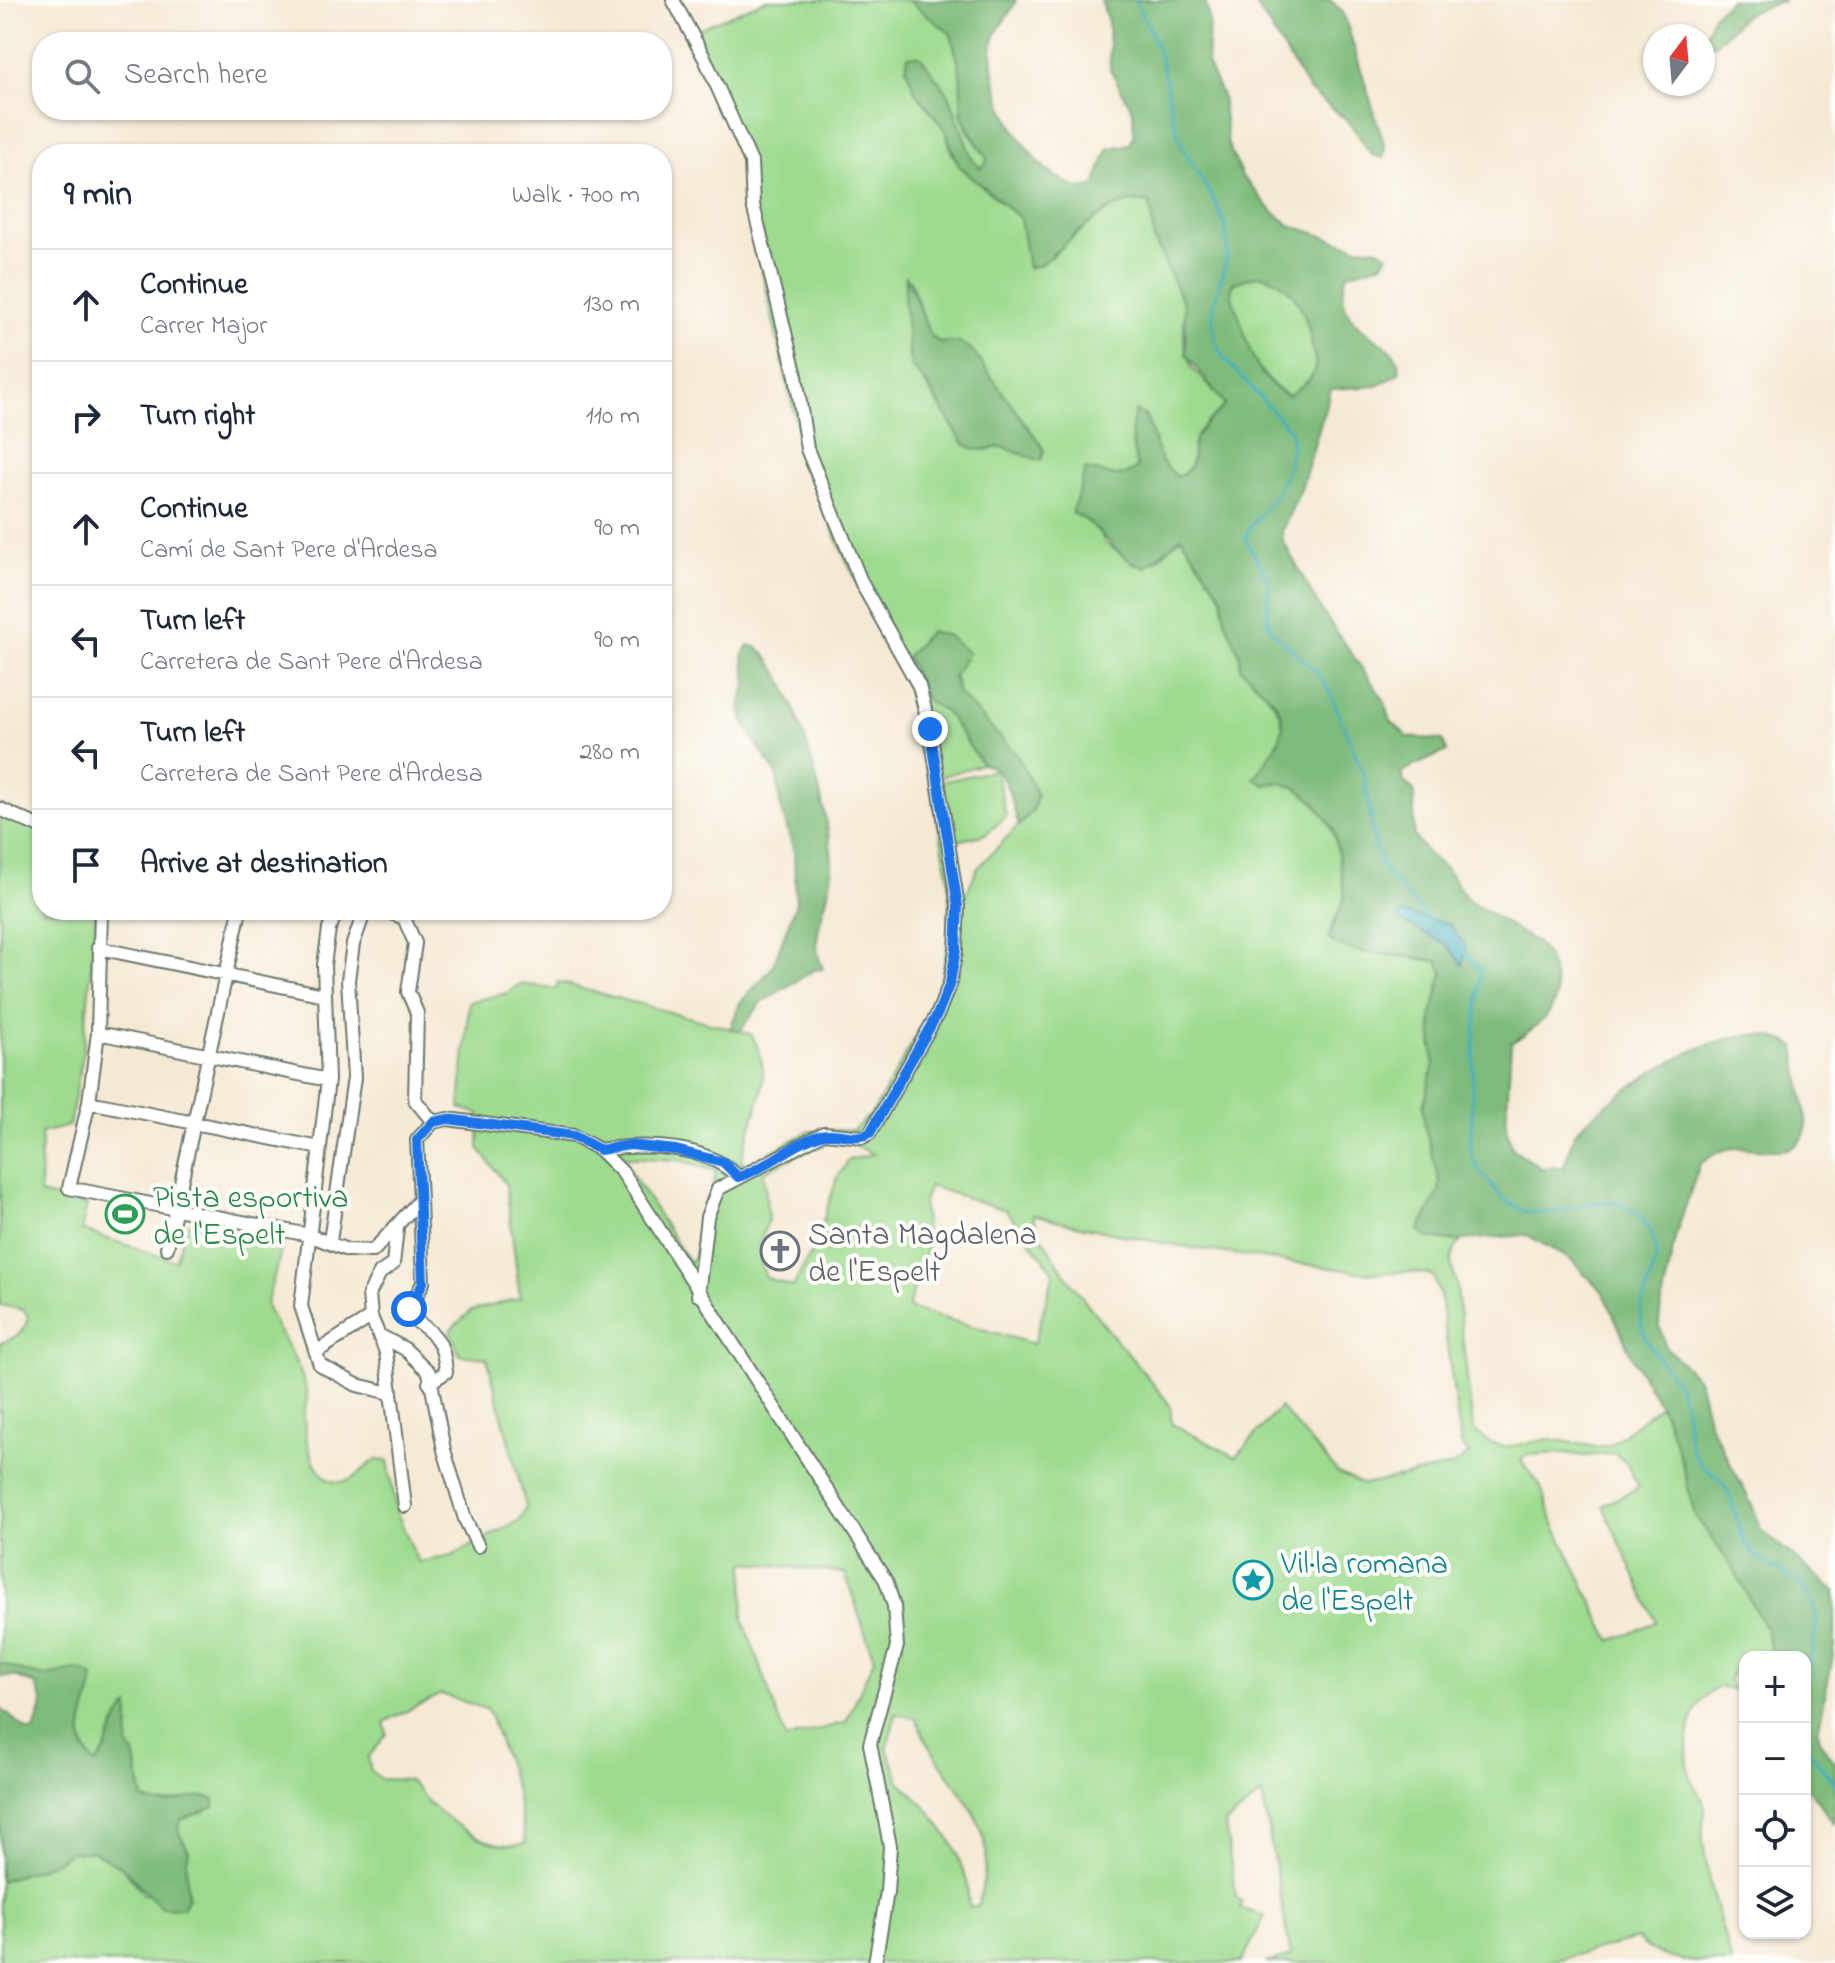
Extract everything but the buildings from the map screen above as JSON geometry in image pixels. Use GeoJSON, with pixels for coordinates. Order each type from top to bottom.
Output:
{"type":"FeatureCollection","features":[{"type":"Feature","properties":{"kind":"street"},"geometry":{"type":"LineString","coordinates":[[673,0],[705,59],[751,162],[753,205],[788,342],[807,449],[862,584],[919,686],[930,729],[958,906],[956,950],[948,987],[938,1013],[870,1133],[850,1137],[824,1133],[718,1189],[707,1217],[698,1295]]}},
{"type":"Feature","properties":{"kind":"street"},"geometry":{"type":"LineString","coordinates":[[0,809],[32,823]]}},
{"type":"Feature","properties":{"kind":"street"},"geometry":{"type":"LineString","coordinates":[[100,920],[98,1033],[89,1102],[69,1188],[309,1235],[347,1250],[373,1251],[420,1200]]}},
{"type":"Feature","properties":{"kind":"street"},"geometry":{"type":"LineString","coordinates":[[167,1248],[196,1126],[238,920]]}},
{"type":"Feature","properties":{"kind":"street"},"geometry":{"type":"LineString","coordinates":[[333,920],[329,929],[324,995],[328,1080],[301,1306],[320,1365],[357,1385],[390,1393]]}},
{"type":"Feature","properties":{"kind":"street"},"geometry":{"type":"LineString","coordinates":[[330,1241],[354,1078],[348,980],[353,944],[361,920]]}},
{"type":"Feature","properties":{"kind":"street"},"geometry":{"type":"LineString","coordinates":[[405,920],[415,943],[408,992],[417,1013],[415,1100],[433,1122]]}},
{"type":"Feature","properties":{"kind":"street"},"geometry":{"type":"LineString","coordinates":[[98,948],[324,995]]}},
{"type":"Feature","properties":{"kind":"street"},"geometry":{"type":"LineString","coordinates":[[98,1033],[328,1080]]}},
{"type":"Feature","properties":{"kind":"street"},"geometry":{"type":"LineString","coordinates":[[89,1102],[196,1126],[320,1148]]}},
{"type":"Feature","properties":{"kind":"street"},"geometry":{"type":"LineString","coordinates":[[429,1383],[446,1372],[445,1352],[438,1334],[411,1318],[409,1309],[423,1283],[417,1140],[433,1122],[448,1119],[574,1136],[600,1150],[623,1173],[698,1295],[886,1581],[894,1606],[897,1646],[870,1744],[890,1846],[887,1892],[875,1963]]}},
{"type":"Feature","properties":{"kind":"street"},"geometry":{"type":"LineString","coordinates":[[600,1150],[630,1145],[676,1150],[723,1162],[738,1177]]}},
{"type":"Feature","properties":{"kind":"street"},"geometry":{"type":"LineString","coordinates":[[397,1228],[393,1264],[380,1273],[369,1294],[371,1317],[386,1352],[405,1506]]}},
{"type":"Feature","properties":{"kind":"street"},"geometry":{"type":"LineString","coordinates":[[316,1352],[371,1317]]}},
{"type":"Feature","properties":{"kind":"street"},"geometry":{"type":"LineString","coordinates":[[379,1335],[414,1356],[429,1372],[444,1450],[465,1519],[478,1546]]}},
{"type":"Feature","properties":{"kind":"green space"},"geometry":{"type":"Polygon","coordinates":[[[766,0],[908,0],[951,34],[960,69],[966,128],[988,160],[980,169],[972,159],[949,95],[920,56],[906,68],[915,91],[946,131],[952,154],[966,173],[1020,218],[1025,242],[1049,258],[1109,210],[1123,204],[1150,203],[1154,239],[1184,305],[1184,342],[1191,366],[1225,404],[1197,434],[1191,465],[1184,473],[1177,477],[1161,461],[1152,438],[1132,445],[1137,468],[1118,476],[1097,471],[1072,513],[1094,523],[1105,543],[1135,564],[1156,561],[1181,537],[1222,596],[1225,620],[1240,655],[1240,668],[1278,710],[1283,734],[1268,760],[1265,785],[1285,783],[1302,790],[1316,802],[1334,837],[1345,894],[1331,928],[1348,949],[1439,962],[1443,973],[1431,1019],[1434,1064],[1423,1107],[1440,1182],[1439,1192],[1419,1230],[1439,1240],[1462,1240],[1452,1255],[1451,1265],[1456,1282],[1473,1429],[1488,1442],[1506,1447],[1550,1439],[1596,1447],[1610,1445],[1660,1405],[1678,1449],[1695,1515],[1733,1568],[1765,1627],[1771,1651],[1739,1651],[1739,1666],[1728,1679],[1734,1690],[1720,1686],[1709,1693],[1694,1714],[1688,1740],[1691,1779],[1704,1805],[1703,1837],[1708,1873],[1732,1963],[1693,1962],[1669,1957],[1637,1939],[1544,1963],[1266,1963],[1291,1956],[1262,1794],[1225,1824],[1236,1897],[1242,1902],[1240,1908],[1265,1916],[1241,1963],[0,1963],[0,1881],[52,1864],[71,1852],[93,1851],[122,1867],[144,1894],[189,1898],[184,1873],[189,1851],[178,1831],[181,1820],[213,1807],[214,1800],[208,1797],[163,1806],[143,1799],[134,1754],[128,1745],[129,1708],[118,1719],[96,1764],[88,1755],[82,1734],[84,1712],[94,1678],[80,1671],[39,1676],[0,1663],[0,1343],[18,1334],[28,1317],[24,1310],[0,1305],[0,805],[32,817],[32,920],[96,920],[82,1060],[69,1126],[41,1133],[40,1194],[87,1205],[81,1230],[175,1261],[188,1223],[283,1244],[266,1305],[304,1382],[307,1397],[305,1427],[314,1461],[327,1478],[336,1482],[350,1480],[376,1460],[388,1461],[397,1513],[418,1562],[452,1556],[520,1520],[526,1507],[487,1358],[460,1355],[450,1330],[471,1311],[520,1298],[506,1185],[479,1148],[480,1114],[460,1108],[469,1002],[507,993],[520,984],[556,989],[558,982],[751,1034],[763,1068],[763,1084],[741,1163],[751,1162],[809,1131],[853,1130],[873,1112],[926,1019],[942,976],[949,939],[949,879],[914,702],[838,542],[804,458],[749,213],[751,176],[684,35],[766,0]],[[910,280],[905,281],[909,359],[964,444],[983,450],[1003,447],[1041,460],[1041,445],[971,349],[958,342],[940,343],[930,335],[910,280]],[[948,636],[946,711],[982,764],[940,777],[940,782],[996,770],[1006,816],[986,834],[953,842],[964,899],[977,869],[1033,810],[1037,795],[995,734],[958,693],[948,636]],[[841,1139],[826,1141],[764,1172],[768,1220],[758,1249],[765,1277],[793,1287],[816,1243],[837,1178],[849,1160],[874,1154],[841,1139]],[[621,1157],[689,1262],[694,1258],[713,1193],[715,1171],[680,1160],[621,1157]],[[929,1186],[923,1202],[927,1248],[908,1308],[1034,1344],[1054,1272],[1006,1210],[929,1186]],[[1033,1214],[1055,1259],[1170,1405],[1172,1424],[1236,1457],[1280,1407],[1338,1473],[1364,1485],[1452,1466],[1469,1454],[1461,1444],[1440,1295],[1433,1276],[1416,1272],[1360,1272],[1196,1248],[1033,1214]],[[1566,1453],[1526,1455],[1521,1460],[1540,1485],[1555,1526],[1611,1641],[1656,1622],[1603,1506],[1639,1487],[1626,1463],[1615,1453],[1584,1456],[1566,1453]],[[745,1562],[743,1619],[786,1739],[846,1722],[874,1659],[845,1573],[745,1562]],[[441,1694],[384,1722],[387,1734],[368,1758],[371,1771],[381,1779],[407,1780],[429,1803],[474,1835],[500,1844],[526,1843],[515,1787],[486,1709],[441,1694]],[[896,1714],[887,1748],[899,1780],[930,1812],[953,1844],[967,1881],[969,1907],[979,1905],[986,1849],[982,1832],[966,1800],[923,1735],[916,1718],[896,1714]]]}},
{"type":"Feature","properties":{"kind":"green space"},"geometry":{"type":"Polygon","coordinates":[[[908,0],[1016,0],[993,42],[993,63],[1004,108],[1029,151],[1045,168],[1063,181],[1083,189],[1095,185],[1108,149],[1130,144],[1134,134],[1133,111],[1110,69],[1108,22],[1101,0],[1205,0],[1209,19],[1207,64],[1222,96],[1228,145],[1242,176],[1272,211],[1290,225],[1356,247],[1379,249],[1388,255],[1382,264],[1347,274],[1343,295],[1347,310],[1356,323],[1391,351],[1398,361],[1399,373],[1378,386],[1331,389],[1301,489],[1282,530],[1283,541],[1321,610],[1384,700],[1391,721],[1408,737],[1442,740],[1447,751],[1401,772],[1404,782],[1414,790],[1414,836],[1429,855],[1447,870],[1467,899],[1537,943],[1550,962],[1556,995],[1553,1005],[1541,1022],[1511,1043],[1506,1127],[1512,1148],[1541,1168],[1564,1167],[1574,1134],[1582,1125],[1625,1090],[1683,1056],[1714,1043],[1744,1036],[1771,1037],[1795,1047],[1807,1126],[1802,1138],[1795,1146],[1786,1149],[1727,1149],[1700,1164],[1676,1234],[1659,1323],[1665,1346],[1698,1379],[1709,1423],[1753,1507],[1761,1530],[1835,1591],[1835,1646],[1818,1732],[1821,1744],[1835,1762],[1835,1825],[1811,1792],[1811,1651],[1771,1651],[1765,1627],[1733,1568],[1695,1515],[1681,1459],[1665,1415],[1631,1355],[1604,1293],[1571,1260],[1527,1235],[1450,1241],[1427,1237],[1419,1231],[1439,1192],[1440,1182],[1425,1128],[1423,1107],[1434,1064],[1431,1019],[1443,973],[1439,962],[1411,956],[1368,953],[1328,939],[1345,896],[1334,830],[1315,803],[1297,788],[1276,782],[1265,785],[1254,779],[1277,744],[1283,720],[1270,698],[1240,668],[1240,655],[1225,620],[1222,596],[1181,537],[1146,567],[1125,557],[1092,525],[1072,513],[1086,469],[1118,476],[1137,468],[1131,433],[1135,411],[1146,416],[1161,461],[1177,477],[1191,465],[1197,434],[1225,404],[1186,354],[1184,305],[1154,239],[1150,203],[1135,201],[1106,212],[1040,265],[1028,268],[1020,218],[958,165],[946,131],[915,91],[906,68],[908,56],[920,56],[949,95],[972,159],[980,168],[988,160],[962,117],[960,69],[951,34],[908,0]],[[1260,275],[1233,283],[1232,298],[1260,371],[1288,396],[1308,381],[1315,370],[1315,361],[1303,311],[1291,292],[1272,278],[1260,275]],[[1402,913],[1398,920],[1446,944],[1463,965],[1449,924],[1402,913]]]}},
{"type":"Feature","properties":{"kind":"green space"},"geometry":{"type":"Polygon","coordinates":[[[1253,0],[1330,0],[1343,12],[1385,147],[1383,158],[1372,155],[1349,122],[1309,90],[1253,0]]]}},
{"type":"Feature","properties":{"kind":"green space"},"geometry":{"type":"Polygon","coordinates":[[[1730,0],[1786,0],[1746,14],[1715,44],[1715,24],[1710,24],[1713,15],[1730,0]]]}},
{"type":"Feature","properties":{"kind":"green space"},"geometry":{"type":"Polygon","coordinates":[[[906,275],[930,335],[940,343],[958,342],[971,349],[1041,445],[1044,451],[1041,461],[1003,447],[976,450],[964,444],[929,386],[911,366],[904,301],[906,275]]]}},
{"type":"Feature","properties":{"kind":"green space"},"geometry":{"type":"Polygon","coordinates":[[[1252,275],[1266,276],[1287,288],[1301,308],[1310,332],[1315,369],[1308,381],[1288,396],[1265,376],[1256,363],[1237,319],[1231,289],[1239,279],[1252,275]]]}},
{"type":"Feature","properties":{"kind":"green space"},"geometry":{"type":"Polygon","coordinates":[[[930,631],[948,636],[968,653],[953,677],[958,693],[1018,756],[1037,795],[1033,810],[1019,826],[1011,798],[998,772],[982,764],[946,712],[927,701],[907,656],[930,631]]]}},
{"type":"Feature","properties":{"kind":"green space"},"geometry":{"type":"Polygon","coordinates":[[[749,645],[765,654],[793,706],[816,777],[832,862],[829,889],[818,929],[818,956],[823,969],[814,970],[762,1002],[740,1031],[730,1029],[740,1003],[772,968],[796,903],[794,852],[780,804],[777,775],[746,727],[740,707],[747,682],[743,655],[749,645]]]}},
{"type":"Feature","properties":{"kind":"green space"},"geometry":{"type":"Polygon","coordinates":[[[0,1663],[39,1676],[74,1670],[94,1677],[82,1733],[87,1754],[96,1764],[118,1719],[129,1706],[128,1745],[134,1754],[143,1799],[161,1804],[195,1797],[214,1799],[214,1807],[181,1820],[178,1831],[189,1851],[187,1894],[183,1908],[161,1907],[122,1867],[93,1851],[71,1852],[52,1864],[0,1881],[0,1708],[28,1731],[34,1731],[43,1703],[36,1685],[18,1677],[0,1677],[0,1663]]]}},
{"type":"Feature","properties":{"kind":"water"},"geometry":{"type":"Polygon","coordinates":[[[1402,913],[1449,924],[1466,947],[1463,965],[1446,944],[1398,920],[1402,913]]]}},
{"type":"Feature","properties":{"kind":"waterway"},"geometry":{"type":"LineString","coordinates":[[1135,0],[1156,44],[1179,138],[1225,226],[1227,253],[1214,308],[1215,339],[1222,356],[1290,430],[1290,458],[1284,477],[1245,539],[1269,580],[1267,621],[1272,631],[1317,672],[1330,692],[1364,776],[1375,846],[1384,870],[1431,922]]}},
{"type":"Feature","properties":{"kind":"waterway"},"geometry":{"type":"LineString","coordinates":[[1463,951],[1481,970],[1472,1083],[1472,1158],[1493,1187],[1513,1205],[1532,1213],[1610,1202],[1627,1207],[1644,1222],[1652,1235],[1656,1257],[1643,1300],[1641,1323],[1644,1333],[1682,1394],[1691,1448],[1702,1465],[1725,1486],[1748,1548],[1759,1559],[1797,1582],[1808,1594],[1816,1618],[1811,1654]]}},
{"type":"Feature","properties":{"kind":"waterway"},"geometry":{"type":"LineString","coordinates":[[1811,1753],[1835,1785]]}},
{"type":"Feature","properties":{"kind":"place","name":"Pista esportiva de l'Espelt"},"geometry":{"type":"Point","coordinates":[125,1214]}},
{"type":"Feature","properties":{"kind":"place","name":"Santa Magdalena de l'Espelt"},"geometry":{"type":"Point","coordinates":[780,1251]}},
{"type":"Feature","properties":{"kind":"place","name":"Vil·la romana de l'Espelt"},"geometry":{"type":"Point","coordinates":[1253,1580]}},
{"type":"Feature","properties":{"kind":"route"},"geometry":{"type":"LineString","coordinates":[[409,1309],[411,1300],[423,1283],[417,1140],[433,1122],[448,1119],[574,1136],[600,1150],[630,1145],[676,1150],[723,1162],[738,1177],[757,1171],[766,1162],[824,1133],[850,1137],[863,1137],[870,1133],[938,1013],[950,983],[956,950],[958,906],[935,779],[930,729]]}}]}
